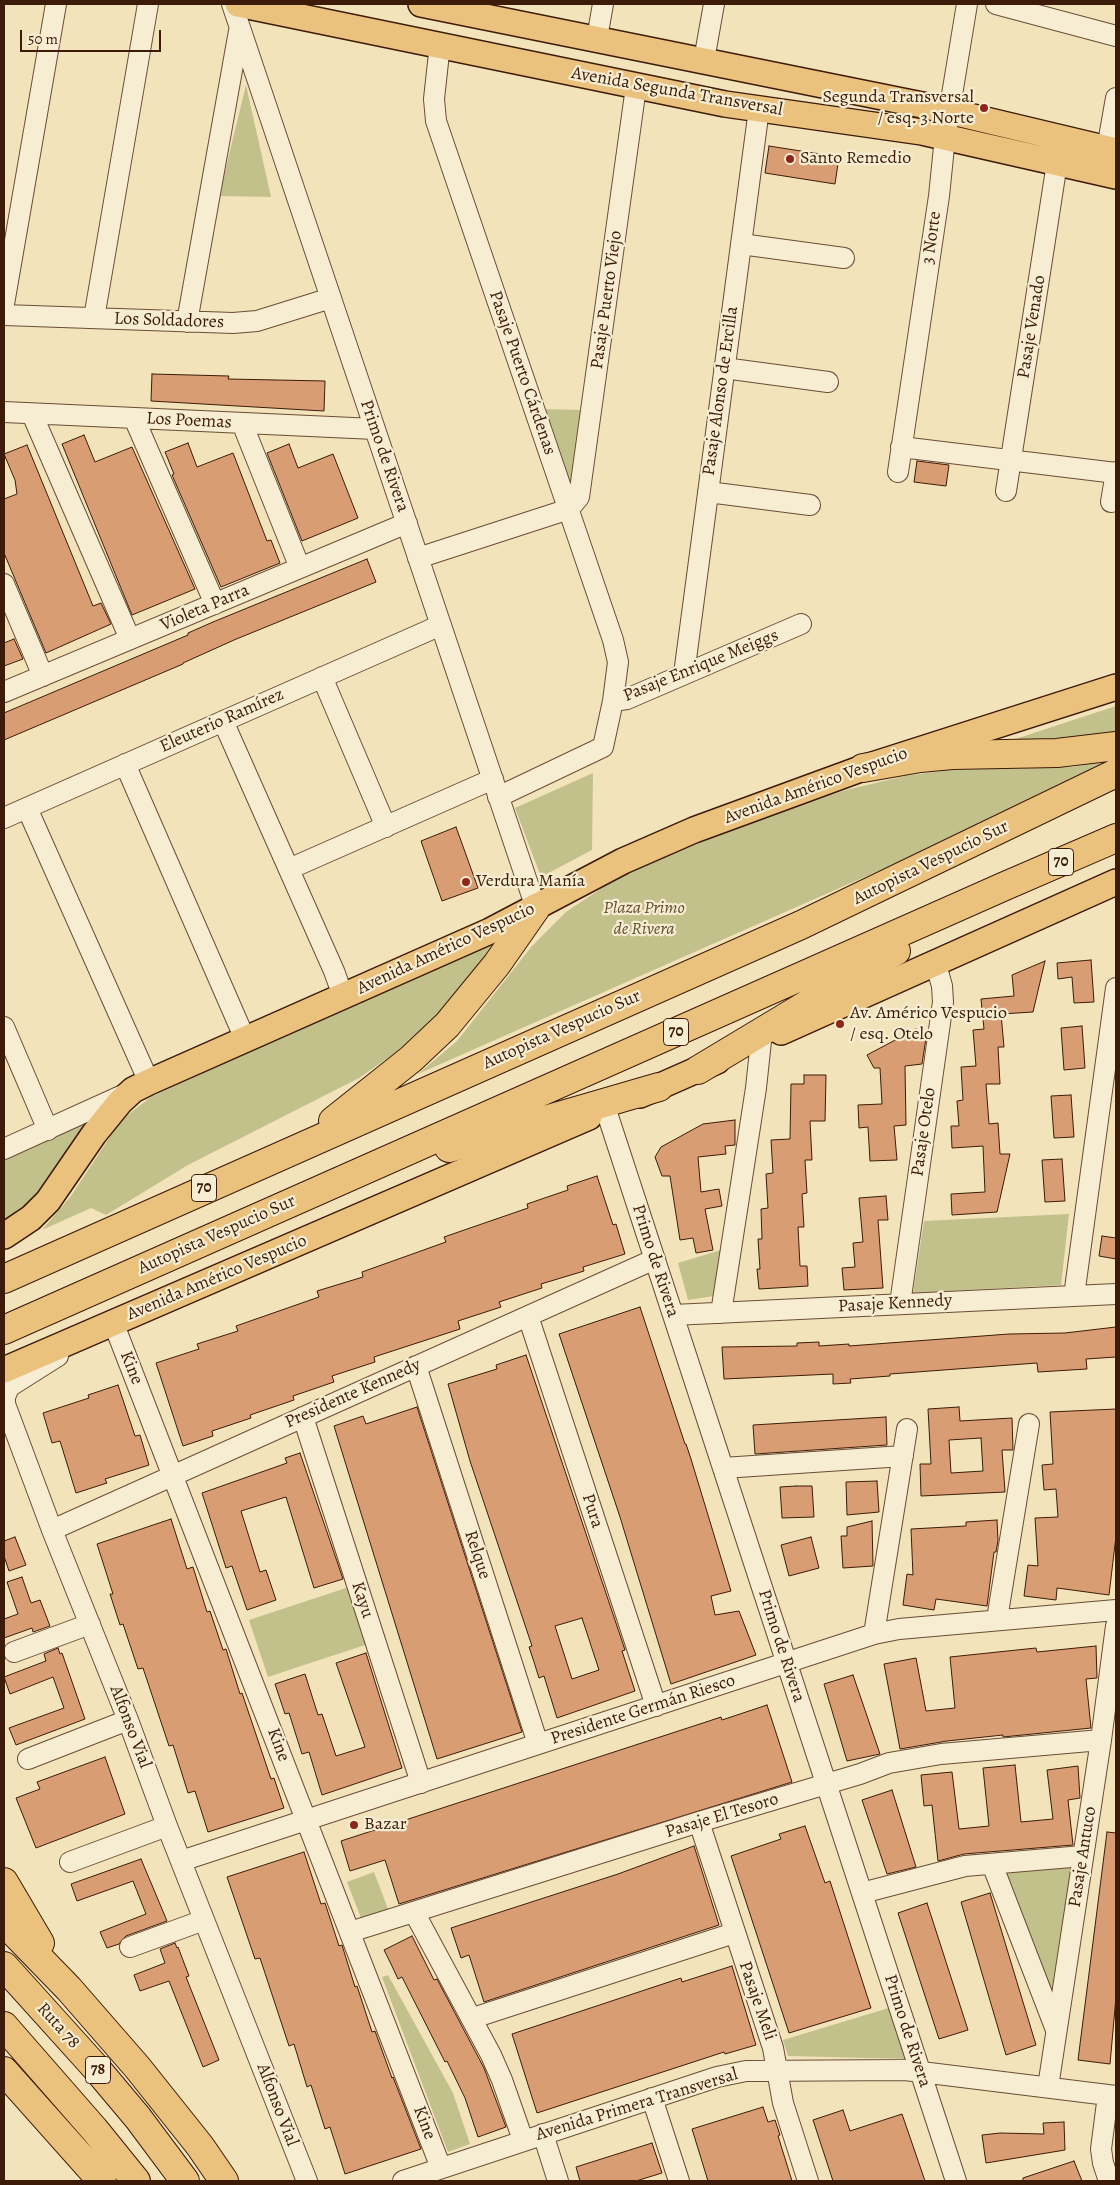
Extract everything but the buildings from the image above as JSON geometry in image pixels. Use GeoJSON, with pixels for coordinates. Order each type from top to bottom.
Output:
{"type":"FeatureCollection","features":[{"type":"Feature","properties":{"kind":"highway"},"geometry":{"type":"LineString","coordinates":[[863,768],[920,758],[952,755],[1057,753],[1116,746]]}},
{"type":"Feature","properties":{"kind":"highway","name":"Autopista Vespucio Sur"},"geometry":{"type":"LineString","coordinates":[[4,1279],[290,1150],[801,925],[1116,773]]}},
{"type":"Feature","properties":{"kind":"highway","name":"Autopista Vespucio Sur"},"geometry":{"type":"LineString","coordinates":[[4,1330],[1116,838]]}},
{"type":"Feature","properties":{"kind":"highway"},"geometry":{"type":"LineString","coordinates":[[698,1070],[1005,886]]}},
{"type":"Feature","properties":{"kind":"highway"},"geometry":{"type":"LineString","coordinates":[[290,1150],[344,1114],[442,1031],[497,964],[536,908]]}},
{"type":"Feature","properties":{"kind":"highway"},"geometry":{"type":"LineString","coordinates":[[346,1178],[659,1087]]}},
{"type":"Feature","properties":{"kind":"highway"},"geometry":{"type":"LineString","coordinates":[[4,1882],[69,1989]]}},
{"type":"Feature","properties":{"kind":"highway"},"geometry":{"type":"LineString","coordinates":[[4,1922],[69,1989],[137,2066],[200,2146],[224,2181]]}},
{"type":"Feature","properties":{"kind":"highway","name":"Ruta 78"},"geometry":{"type":"LineString","coordinates":[[4,1966],[96,2068],[161,2148],[185,2181]]}},
{"type":"Feature","properties":{"kind":"highway","name":"78"},"geometry":{"type":"LineString","coordinates":[[4,2026],[94,2129],[136,2181]]}},
{"type":"Feature","properties":{"kind":"highway"},"geometry":{"type":"LineString","coordinates":[[4,2071],[102,2181]]}},
{"type":"Feature","properties":{"kind":"main road","name":"Avenida Segunda Transversal"},"geometry":{"type":"LineString","coordinates":[[421,4],[494,11],[597,38],[949,111],[1111,150]]}},
{"type":"Feature","properties":{"kind":"main road","name":"Avenida Segunda Transversal"},"geometry":{"type":"LineString","coordinates":[[239,16],[440,44],[636,87],[759,109],[900,128],[1116,176]]}},
{"type":"Feature","properties":{"kind":"main road","name":"Avenida Américo Vespucio"},"geometry":{"type":"LineString","coordinates":[[4,1236],[31,1218],[48,1201],[94,1134],[120,1102],[141,1086],[245,1038],[490,931],[617,864],[667,841],[758,805],[863,768],[1116,687]]}},
{"type":"Feature","properties":{"kind":"main road","name":"Avenida Américo Vespucio"},"geometry":{"type":"LineString","coordinates":[[4,1370],[698,1070],[1116,882]]}},
{"type":"Feature","properties":{"kind":"street"},"geometry":{"type":"LineString","coordinates":[[4,304],[56,4]]}},
{"type":"Feature","properties":{"kind":"street"},"geometry":{"type":"LineString","coordinates":[[94,318],[148,4]]}},
{"type":"Feature","properties":{"kind":"street","name":"Primo de Rivera"},"geometry":{"type":"LineString","coordinates":[[232,4],[239,16],[331,298],[536,908]]}},
{"type":"Feature","properties":{"kind":"street"},"geometry":{"type":"LineString","coordinates":[[597,38],[603,4]]}},
{"type":"Feature","properties":{"kind":"street"},"geometry":{"type":"LineString","coordinates":[[704,60],[714,4]]}},
{"type":"Feature","properties":{"kind":"street","name":"3 Norte"},"geometry":{"type":"LineString","coordinates":[[898,472],[945,137],[967,4]]}},
{"type":"Feature","properties":{"kind":"street"},"geometry":{"type":"LineString","coordinates":[[996,4],[1116,36]]}},
{"type":"Feature","properties":{"kind":"street"},"geometry":{"type":"LineString","coordinates":[[187,322],[239,16]]}},
{"type":"Feature","properties":{"kind":"street","name":"Pasaje Puerto Cárdenas"},"geometry":{"type":"LineString","coordinates":[[440,44],[434,99],[436,121],[615,646],[618,669],[613,701]]}},
{"type":"Feature","properties":{"kind":"street","name":"Pasaje Puerto Viejo"},"geometry":{"type":"LineString","coordinates":[[568,509],[575,504],[580,490],[636,87]]}},
{"type":"Feature","properties":{"kind":"street"},"geometry":{"type":"LineString","coordinates":[[1111,150],[1116,98]]}},
{"type":"Feature","properties":{"kind":"street","name":"Pasaje Alonso de Ercilla"},"geometry":{"type":"LineString","coordinates":[[684,674],[759,109]]}},
{"type":"Feature","properties":{"kind":"street","name":"Pasaje Venado"},"geometry":{"type":"LineString","coordinates":[[1006,491],[1057,163]]}},
{"type":"Feature","properties":{"kind":"street"},"geometry":{"type":"LineString","coordinates":[[741,244],[844,258]]}},
{"type":"Feature","properties":{"kind":"street","name":"Los Soldadores"},"geometry":{"type":"LineString","coordinates":[[4,315],[233,323],[257,321],[331,298]]}},
{"type":"Feature","properties":{"kind":"street"},"geometry":{"type":"LineString","coordinates":[[724,368],[828,382]]}},
{"type":"Feature","properties":{"kind":"street","name":"Los Poemas"},"geometry":{"type":"LineString","coordinates":[[4,412],[375,429]]}},
{"type":"Feature","properties":{"kind":"street"},"geometry":{"type":"LineString","coordinates":[[32,414],[130,639]]}},
{"type":"Feature","properties":{"kind":"street"},"geometry":{"type":"LineString","coordinates":[[134,418],[215,604]]}},
{"type":"Feature","properties":{"kind":"street"},"geometry":{"type":"LineString","coordinates":[[242,423],[300,568]]}},
{"type":"Feature","properties":{"kind":"street"},"geometry":{"type":"LineString","coordinates":[[901,447],[1116,472],[1111,502]]}},
{"type":"Feature","properties":{"kind":"street"},"geometry":{"type":"LineString","coordinates":[[708,492],[810,505]]}},
{"type":"Feature","properties":{"kind":"street"},"geometry":{"type":"LineString","coordinates":[[418,558],[568,509]]}},
{"type":"Feature","properties":{"kind":"street","name":"Violeta Parra"},"geometry":{"type":"LineString","coordinates":[[4,692],[407,523]]}},
{"type":"Feature","properties":{"kind":"street"},"geometry":{"type":"LineString","coordinates":[[4,584],[43,676]]}},
{"type":"Feature","properties":{"kind":"street","name":"Eleuterio Ramírez"},"geometry":{"type":"LineString","coordinates":[[4,818],[441,624]]}},
{"type":"Feature","properties":{"kind":"street","name":"Pasaje Enrique Meiggs"},"geometry":{"type":"LineString","coordinates":[[289,869],[386,826],[495,788],[603,747],[613,701],[627,699],[801,624]]}},
{"type":"Feature","properties":{"kind":"street"},"geometry":{"type":"LineString","coordinates":[[322,677],[386,826]]}},
{"type":"Feature","properties":{"kind":"street"},"geometry":{"type":"LineString","coordinates":[[223,721],[343,996]]}},
{"type":"Feature","properties":{"kind":"street"},"geometry":{"type":"LineString","coordinates":[[125,764],[245,1038]]}},
{"type":"Feature","properties":{"kind":"street"},"geometry":{"type":"LineString","coordinates":[[4,1149],[141,1086],[27,808]]}},
{"type":"Feature","properties":{"kind":"street","name":"Pasaje Otelo"},"geometry":{"type":"LineString","coordinates":[[900,1304],[943,1002],[942,986],[935,962]]}},
{"type":"Feature","properties":{"kind":"street"},"geometry":{"type":"LineString","coordinates":[[1074,1296],[1116,988]]}},
{"type":"Feature","properties":{"kind":"street"},"geometry":{"type":"LineString","coordinates":[[4,1027],[48,1130]]}},
{"type":"Feature","properties":{"kind":"street"},"geometry":{"type":"LineString","coordinates":[[721,1313],[756,1088],[761,1041]]}},
{"type":"Feature","properties":{"kind":"street","name":"Primo de Rivera"},"geometry":{"type":"LineString","coordinates":[[606,1110],[956,2181]]}},
{"type":"Feature","properties":{"kind":"street","name":"Presidente Kennedy"},"geometry":{"type":"LineString","coordinates":[[52,1530],[655,1259]]}},
{"type":"Feature","properties":{"kind":"street","name":"Pasaje Kennedy"},"geometry":{"type":"LineString","coordinates":[[673,1315],[1116,1294]]}},
{"type":"Feature","properties":{"kind":"street","name":"Pura"},"geometry":{"type":"LineString","coordinates":[[528,1316],[656,1706]]}},
{"type":"Feature","properties":{"kind":"street","name":"Kine"},"geometry":{"type":"LineString","coordinates":[[113,1322],[174,1475],[441,2168]]}},
{"type":"Feature","properties":{"kind":"street","name":"Alfonso Vial"},"geometry":{"type":"LineString","coordinates":[[113,1322],[13,1383],[5,1397],[5,1404],[52,1530],[128,1720],[167,1826],[306,2181]]}},
{"type":"Feature","properties":{"kind":"street","name":"Relque"},"geometry":{"type":"LineString","coordinates":[[416,1366],[538,1744]]}},
{"type":"Feature","properties":{"kind":"street","name":"Kayu"},"geometry":{"type":"LineString","coordinates":[[303,1417],[421,1783]]}},
{"type":"Feature","properties":{"kind":"street"},"geometry":{"type":"LineString","coordinates":[[996,1619],[1029,1424]]}},
{"type":"Feature","properties":{"kind":"street"},"geometry":{"type":"LineString","coordinates":[[874,1634],[907,1429]]}},
{"type":"Feature","properties":{"kind":"street"},"geometry":{"type":"LineString","coordinates":[[723,1468],[903,1456]]}},
{"type":"Feature","properties":{"kind":"street","name":"Presidente Germán Riesco"},"geometry":{"type":"LineString","coordinates":[[181,1862],[874,1634],[899,1629],[996,1619],[1116,1610]]}},
{"type":"Feature","properties":{"kind":"street"},"geometry":{"type":"LineString","coordinates":[[14,1652],[90,1624]]}},
{"type":"Feature","properties":{"kind":"street","name":"Pasaje Antuco"},"geometry":{"type":"LineString","coordinates":[[1048,2087],[1101,1740],[1116,1626]]}},
{"type":"Feature","properties":{"kind":"street"},"geometry":{"type":"LineString","coordinates":[[28,1759],[128,1720]]}},
{"type":"Feature","properties":{"kind":"street","name":"Pasaje El Tesoro"},"geometry":{"type":"LineString","coordinates":[[350,1932],[889,1763],[916,1757],[1101,1740]]}},
{"type":"Feature","properties":{"kind":"street","name":"Pasaje Meli"},"geometry":{"type":"LineString","coordinates":[[699,1822],[773,2048],[783,2103],[808,2181]]}},
{"type":"Feature","properties":{"kind":"street"},"geometry":{"type":"LineString","coordinates":[[70,1862],[167,1826]]}},
{"type":"Feature","properties":{"kind":"street"},"geometry":{"type":"LineString","coordinates":[[862,1892],[952,1869],[1083,1856]]}},
{"type":"Feature","properties":{"kind":"street"},"geometry":{"type":"LineString","coordinates":[[992,1864],[1057,2033]]}},
{"type":"Feature","properties":{"kind":"street"},"geometry":{"type":"LineString","coordinates":[[414,1912],[472,2018],[502,2080],[523,2140]]}},
{"type":"Feature","properties":{"kind":"street"},"geometry":{"type":"LineString","coordinates":[[130,1947],[204,1920]]}},
{"type":"Feature","properties":{"kind":"street"},"geometry":{"type":"LineString","coordinates":[[472,2018],[734,1933]]}},
{"type":"Feature","properties":{"kind":"street","name":"Avenida Primera Transversal"},"geometry":{"type":"LineString","coordinates":[[403,2181],[730,2073],[777,2070],[905,2070],[1112,2096]]}},
{"type":"Feature","properties":{"kind":"street"},"geometry":{"type":"LineString","coordinates":[[1110,2181],[1103,2163],[1102,2148],[1112,2096]]}},
{"type":"Feature","properties":{"kind":"street"},"geometry":{"type":"LineString","coordinates":[[652,2098],[679,2181]]}},
{"type":"Feature","properties":{"kind":"street"},"geometry":{"type":"LineString","coordinates":[[543,2134],[558,2181]]}},
{"type":"Feature","properties":{"kind":"green space"},"geometry":{"type":"Polygon","coordinates":[[[246,85],[271,197],[219,196],[246,85]]]}},
{"type":"Feature","properties":{"kind":"green space"},"geometry":{"type":"Polygon","coordinates":[[[542,409],[582,410],[570,498],[542,409]]]}},
{"type":"Feature","properties":{"kind":"green space"},"geometry":{"type":"Polygon","coordinates":[[[1116,706],[1116,739],[991,747],[1116,706]]]}},
{"type":"Feature","properties":{"kind":"green space","name":"Plaza Primo de Rivera"},"geometry":{"type":"Polygon","coordinates":[[[1116,759],[1116,766],[418,1074],[457,1041],[532,946],[566,912],[620,876],[765,816],[846,790],[905,776],[948,770],[1073,767],[1116,759]]]}},
{"type":"Feature","properties":{"kind":"green space"},"geometry":{"type":"Polygon","coordinates":[[[593,773],[592,850],[541,877],[515,808],[593,773]]]}},
{"type":"Feature","properties":{"kind":"green space"},"geometry":{"type":"Polygon","coordinates":[[[521,927],[476,979],[431,1021],[395,1053],[359,1078],[188,1165],[106,1215],[91,1208],[42,1230],[71,1196],[121,1120],[151,1097],[521,927]]]}},
{"type":"Feature","properties":{"kind":"green space"},"geometry":{"type":"Polygon","coordinates":[[[90,1116],[35,1197],[4,1222],[4,1157],[90,1116]]]}},
{"type":"Feature","properties":{"kind":"green space"},"geometry":{"type":"Polygon","coordinates":[[[1069,1214],[1061,1285],[913,1293],[924,1221],[1069,1214]]]}},
{"type":"Feature","properties":{"kind":"green space"},"geometry":{"type":"Polygon","coordinates":[[[721,1250],[714,1296],[688,1300],[678,1263],[721,1250]]]}},
{"type":"Feature","properties":{"kind":"green space"},"geometry":{"type":"Polygon","coordinates":[[[349,1587],[368,1644],[268,1677],[249,1620],[349,1587]]]}},
{"type":"Feature","properties":{"kind":"green space"},"geometry":{"type":"Polygon","coordinates":[[[1072,1863],[1055,2012],[1003,1872],[1072,1863]]]}},
{"type":"Feature","properties":{"kind":"green space"},"geometry":{"type":"Polygon","coordinates":[[[374,1872],[388,1909],[361,1918],[347,1882],[374,1872]]]}},
{"type":"Feature","properties":{"kind":"green space"},"geometry":{"type":"Polygon","coordinates":[[[388,1975],[453,2093],[470,2144],[448,2152],[382,1977],[388,1975]]]}},
{"type":"Feature","properties":{"kind":"green space"},"geometry":{"type":"Polygon","coordinates":[[[892,2007],[909,2059],[788,2056],[783,2040],[892,2007]]]}},
{"type":"Feature","properties":{"kind":"place","name":"Segunda Transversal / esq. 3 Norte"},"geometry":{"type":"Point","coordinates":[984,108]}},
{"type":"Feature","properties":{"kind":"place","name":"Santo Remedio"},"geometry":{"type":"Point","coordinates":[790,159]}},
{"type":"Feature","properties":{"kind":"place","name":"Verdura Manía"},"geometry":{"type":"Point","coordinates":[466,882]}},
{"type":"Feature","properties":{"kind":"place","name":"Av. Américo Vespucio / esq. Otelo"},"geometry":{"type":"Point","coordinates":[840,1024]}},
{"type":"Feature","properties":{"kind":"place","name":"Bazar"},"geometry":{"type":"Point","coordinates":[354,1825]}}]}
